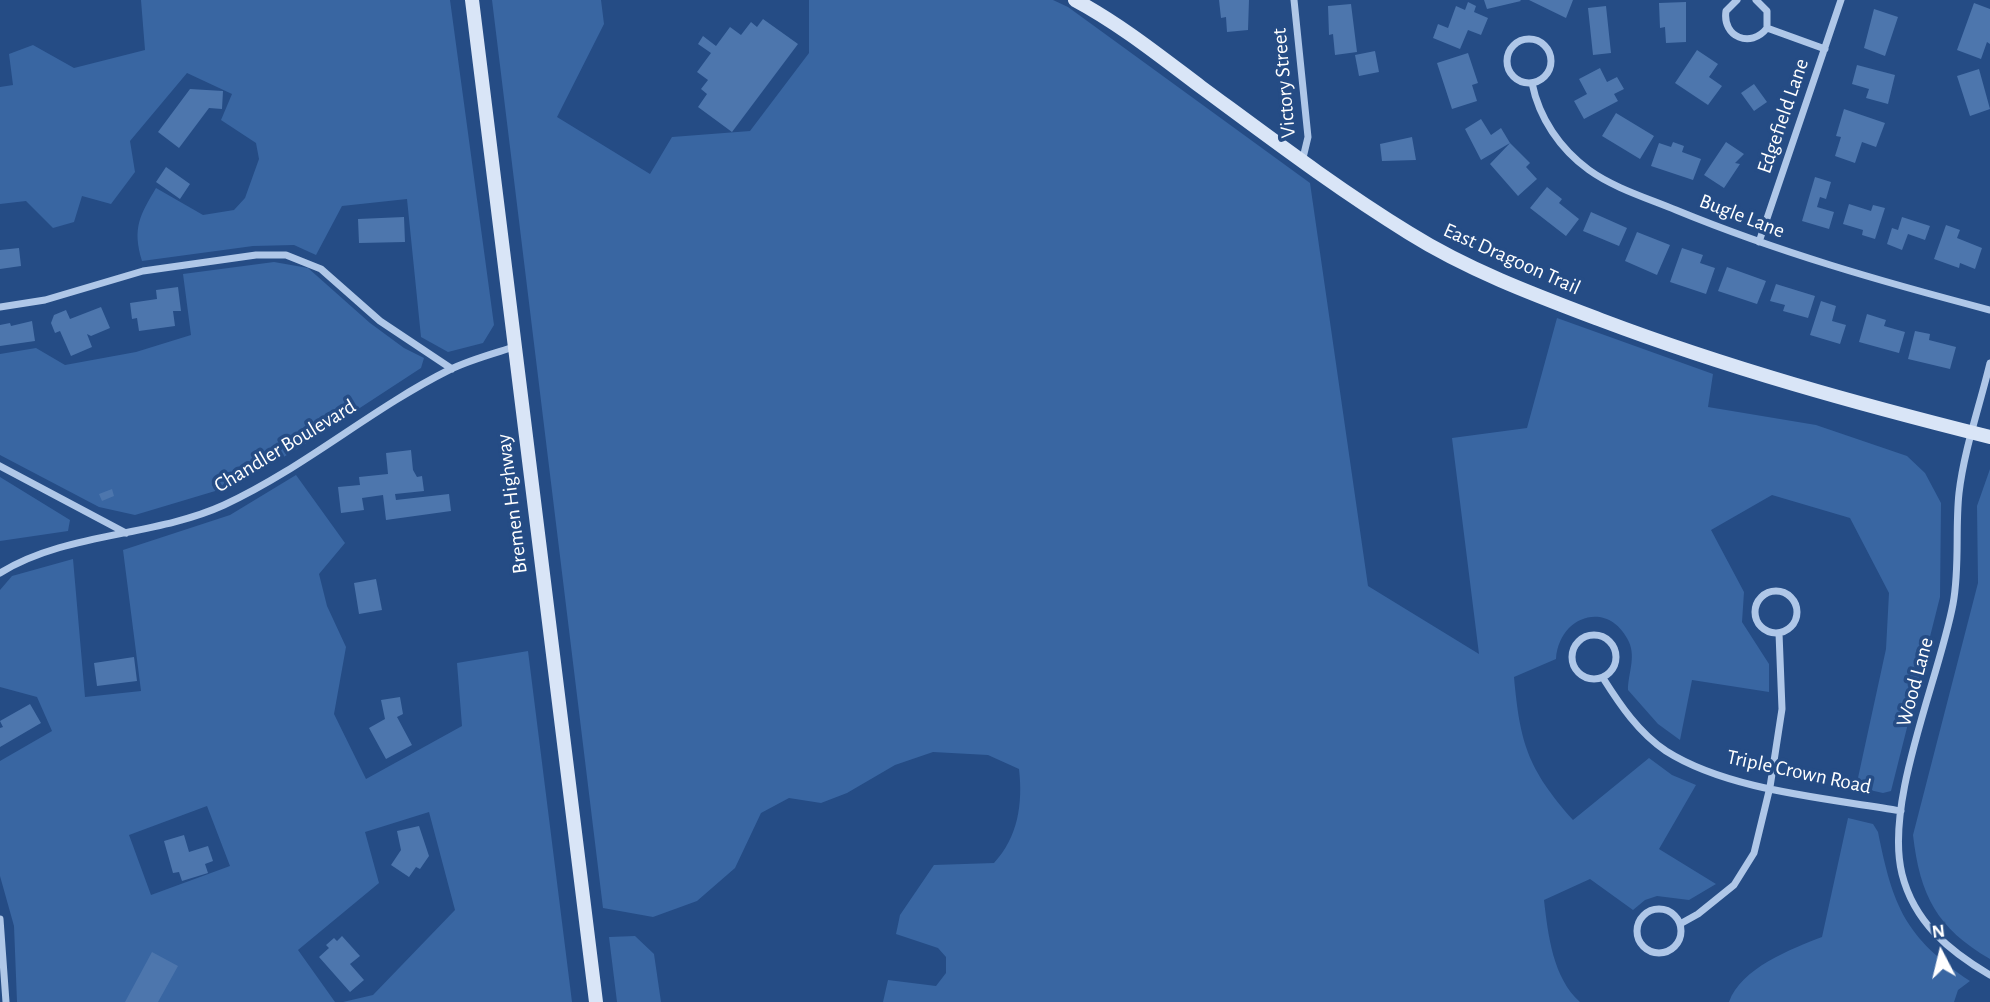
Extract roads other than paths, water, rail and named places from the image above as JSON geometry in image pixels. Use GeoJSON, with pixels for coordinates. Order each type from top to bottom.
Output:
{"type":"FeatureCollection","features":[{"type":"Feature","properties":{"kind":"street","name":"Bremen Highway"},"geometry":{"type":"LineString","coordinates":[[472,0],[596,1002]]}},
{"type":"Feature","properties":{"kind":"street","name":"East Dragoon Trail"},"geometry":{"type":"LineString","coordinates":[[1075,0],[1147,46],[1302,162],[1433,247],[1544,299],[1755,374],[1990,437]]}},
{"type":"Feature","properties":{"kind":"street","name":"Victory Street"},"geometry":{"type":"LineString","coordinates":[[1294,0],[1308,137],[1302,162]]}},
{"type":"Feature","properties":{"kind":"street"},"geometry":{"type":"LineString","coordinates":[[1737,0],[1726,11],[1726,24],[1731,32],[1746,40],[1755,38],[1767,28]]}},
{"type":"Feature","properties":{"kind":"street"},"geometry":{"type":"LineString","coordinates":[[1756,0],[1766,10],[1767,28]]}},
{"type":"Feature","properties":{"kind":"street","name":"Edgefield Lane"},"geometry":{"type":"LineString","coordinates":[[1759,242],[1841,0]]}},
{"type":"Feature","properties":{"kind":"street"},"geometry":{"type":"LineString","coordinates":[[1767,28],[1825,49]]}},
{"type":"Feature","properties":{"kind":"street","name":"Bugle Lane"},"geometry":{"type":"LineString","coordinates":[[1522,41],[1536,41],[1549,53],[1549,70],[1544,77],[1532,83],[1519,81],[1508,68],[1509,51],[1522,41]]}},
{"type":"Feature","properties":{"kind":"street","name":"Bugle Lane"},"geometry":{"type":"LineString","coordinates":[[1532,83],[1535,99],[1557,139],[1589,170],[1608,182],[1759,242],[1886,283],[1990,310]]}},
{"type":"Feature","properties":{"kind":"street"},"geometry":{"type":"LineString","coordinates":[[0,307],[45,300],[143,271],[256,255],[286,255],[321,269],[380,321],[452,369]]}},
{"type":"Feature","properties":{"kind":"street","name":"Chandler Boulevard"},"geometry":{"type":"LineString","coordinates":[[0,573],[17,563],[191,517],[241,496],[452,369],[514,347]]}},
{"type":"Feature","properties":{"kind":"street","name":"Wood Lane"},"geometry":{"type":"LineString","coordinates":[[1990,363],[1959,489],[1954,601],[1901,811],[1898,851],[1911,900],[1939,939],[1990,975]]}},
{"type":"Feature","properties":{"kind":"street"},"geometry":{"type":"LineString","coordinates":[[0,466],[127,533]]}},
{"type":"Feature","properties":{"kind":"street"},"geometry":{"type":"LineString","coordinates":[[1776,591],[1791,597],[1797,611],[1793,626],[1779,634],[1764,630],[1755,618],[1757,602],[1768,592],[1776,591]]}},
{"type":"Feature","properties":{"kind":"street"},"geometry":{"type":"LineString","coordinates":[[1680,924],[1718,900],[1745,870],[1754,853],[1770,787],[1783,709],[1779,634]]}},
{"type":"Feature","properties":{"kind":"street"},"geometry":{"type":"LineString","coordinates":[[1590,635],[1606,638],[1616,651],[1615,667],[1603,678],[1586,678],[1579,674],[1572,659],[1576,643],[1590,635]]}},
{"type":"Feature","properties":{"kind":"street","name":"Triple Crown Road"},"geometry":{"type":"LineString","coordinates":[[1603,678],[1623,710],[1665,750],[1719,774],[1770,787],[1901,811]]}},
{"type":"Feature","properties":{"kind":"street"},"geometry":{"type":"LineString","coordinates":[[1656,909],[1671,912],[1680,924],[1680,939],[1670,950],[1655,952],[1642,944],[1638,937],[1639,922],[1643,916],[1656,909]]}},
{"type":"Feature","properties":{"kind":"street"},"geometry":{"type":"LineString","coordinates":[[0,919],[6,1002]]}}]}
